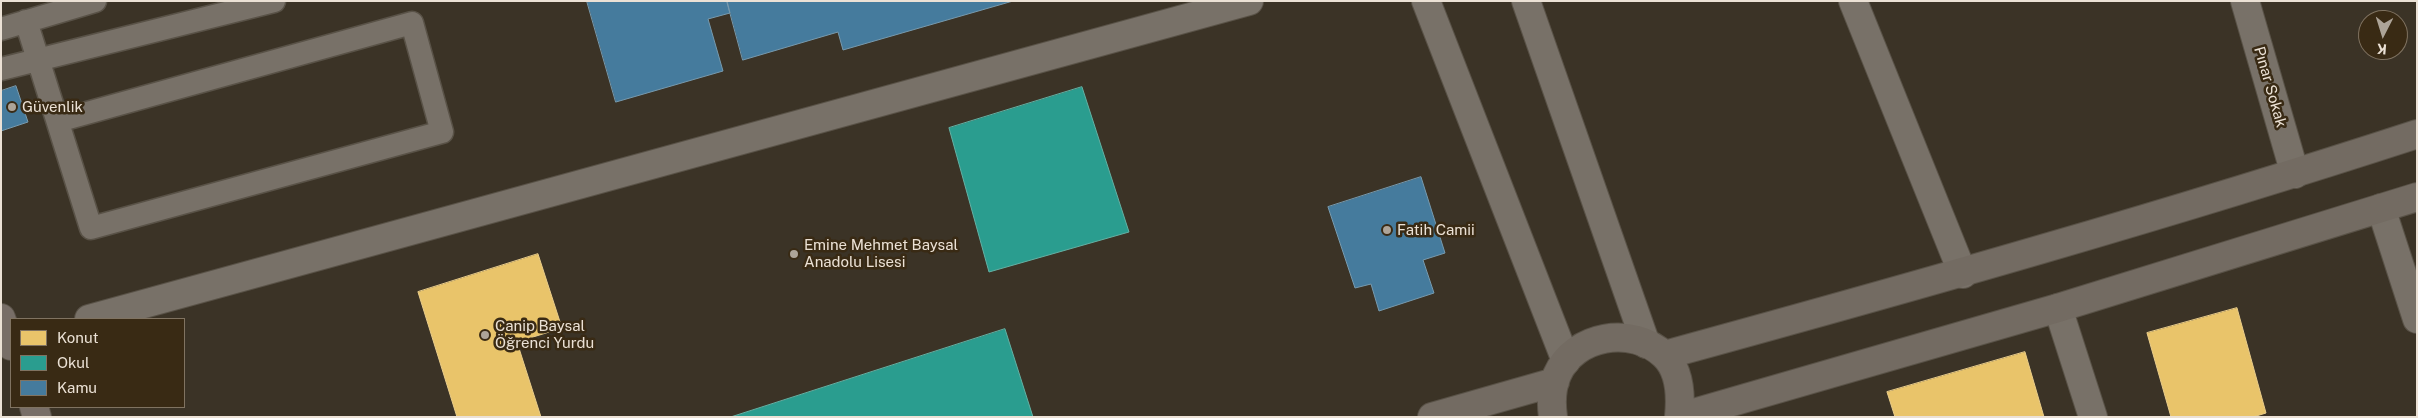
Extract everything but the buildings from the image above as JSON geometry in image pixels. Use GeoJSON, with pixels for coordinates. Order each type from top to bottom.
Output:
{"type":"FeatureCollection","features":[{"type":"Feature","properties":{"kind":"main road"},"geometry":{"type":"LineString","coordinates":[[1655,350],[1963,274],[2295,174],[2417,134]]}},
{"type":"Feature","properties":{"kind":"main road"},"geometry":{"type":"LineString","coordinates":[[1553,417],[1551,395],[1560,372],[1585,345],[1605,338],[1626,337],[1655,350],[1675,374],[1681,396],[1680,417],[2058,308],[2417,197]]}},
{"type":"Feature","properties":{"kind":"main road"},"geometry":{"type":"LineString","coordinates":[[1432,417],[1560,372]]}},
{"type":"Feature","properties":{"kind":"street"},"geometry":{"type":"LineString","coordinates":[[93,318],[1248,1]]}},
{"type":"Feature","properties":{"kind":"street"},"geometry":{"type":"LineString","coordinates":[[1426,1],[1560,372]]}},
{"type":"Feature","properties":{"kind":"street"},"geometry":{"type":"LineString","coordinates":[[1526,1],[1655,350]]}},
{"type":"Feature","properties":{"kind":"street"},"geometry":{"type":"LineString","coordinates":[[1853,1],[1963,274]]}},
{"type":"Feature","properties":{"kind":"street","name":"Pınar Sokak"},"geometry":{"type":"LineString","coordinates":[[2245,1],[2295,174]]}},
{"type":"Feature","properties":{"kind":"street"},"geometry":{"type":"LineString","coordinates":[[2381,208],[2417,319]]}},
{"type":"Feature","properties":{"kind":"street"},"geometry":{"type":"LineString","coordinates":[[2058,308],[2093,417]]}},
{"type":"Feature","properties":{"kind":"lane"},"geometry":{"type":"LineString","coordinates":[[1,29],[95,1]]}},
{"type":"Feature","properties":{"kind":"lane"},"geometry":{"type":"LineString","coordinates":[[1,69],[274,1]]}},
{"type":"Feature","properties":{"kind":"lane"},"geometry":{"type":"LineString","coordinates":[[26,21],[91,228],[442,132],[412,23],[58,121]]}},
{"type":"Feature","properties":{"kind":"place","name":"Güvenlik"},"geometry":{"type":"Point","coordinates":[12,107]}},
{"type":"Feature","properties":{"kind":"place","name":"Fatih Camii"},"geometry":{"type":"Point","coordinates":[1387,230]}},
{"type":"Feature","properties":{"kind":"place","name":"Emine Mehmet Baysal Anadolu Lisesi"},"geometry":{"type":"Point","coordinates":[794,254]}},
{"type":"Feature","properties":{"kind":"place","name":"Canip Baysal Öğrenci Yurdu"},"geometry":{"type":"Point","coordinates":[485,335]}}]}
